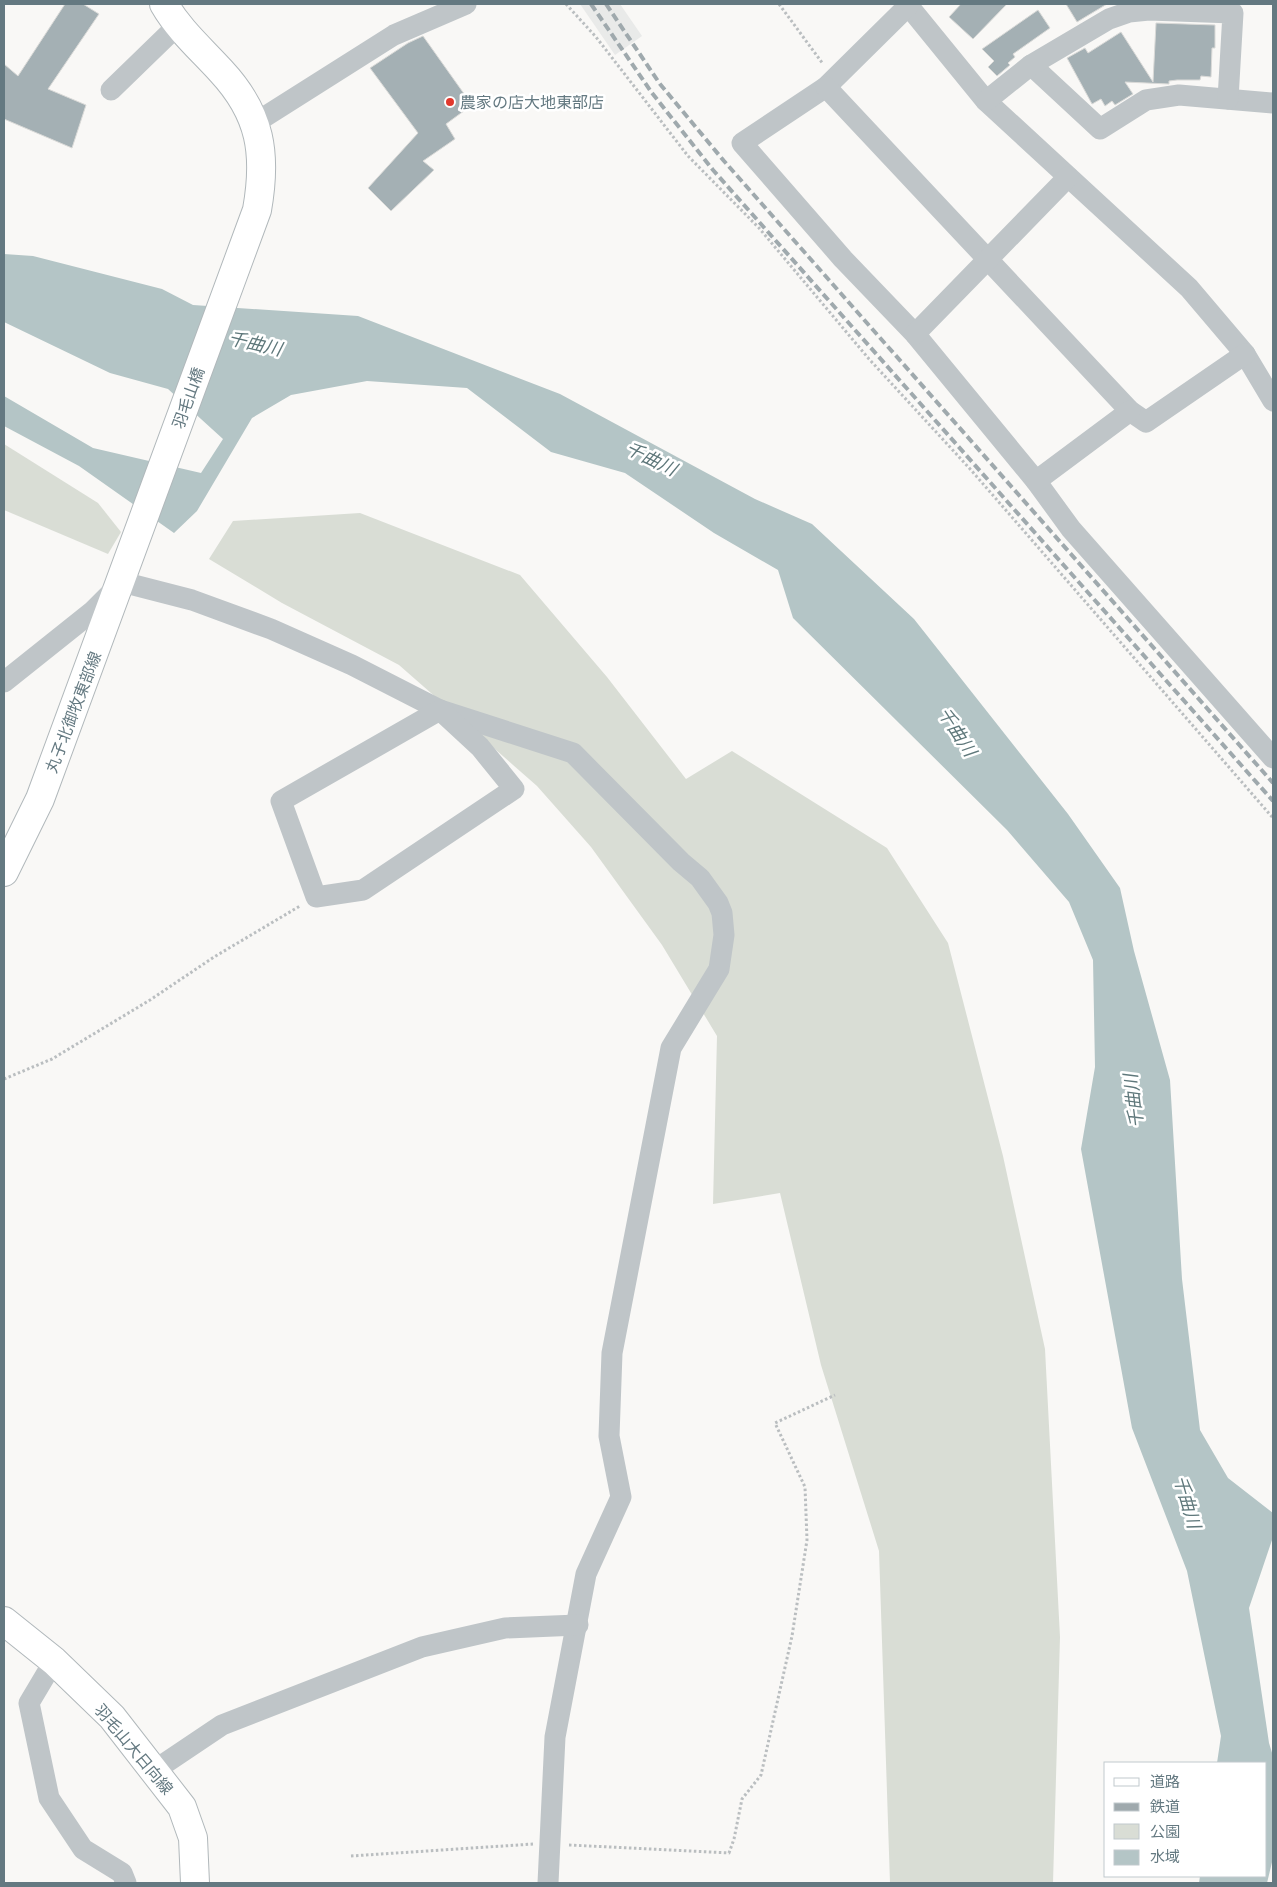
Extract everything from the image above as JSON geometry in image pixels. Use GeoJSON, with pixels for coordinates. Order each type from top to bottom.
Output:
{"type":"FeatureCollection","features":[{"type":"Feature","properties":{"kind":"main road"},"geometry":{"type":"LineString","coordinates":[[171,14],[234,86],[245,102],[255,123]]}},
{"type":"Feature","properties":{"kind":"main road","name":"羽毛山橋"},"geometry":{"type":"LineString","coordinates":[[132,547],[257,210],[262,180],[262,150],[255,123]]}},
{"type":"Feature","properties":{"kind":"main road","name":"丸子北御牧東部線"},"geometry":{"type":"LineString","coordinates":[[4,872],[40,799],[122,582],[132,547]]}},
{"type":"Feature","properties":{"kind":"main road","name":"羽毛山大日向線"},"geometry":{"type":"LineString","coordinates":[[4,1621],[54,1661],[112,1717],[155,1770],[182,1807],[193,1838],[196,1883]]}},
{"type":"Feature","properties":{"kind":"street"},"geometry":{"type":"LineString","coordinates":[[255,123],[394,35],[466,4]]}},
{"type":"Feature","properties":{"kind":"street"},"geometry":{"type":"LineString","coordinates":[[1273,401],[1245,354],[1189,288],[986,101],[907,5],[831,82],[742,143],[843,259],[915,334],[1036,481],[1071,529],[1273,758]]}},
{"type":"Feature","properties":{"kind":"street"},"geometry":{"type":"LineString","coordinates":[[986,101],[1031,65],[1109,19],[1129,12],[1149,10],[1233,14],[1228,99]]}},
{"type":"Feature","properties":{"kind":"street"},"geometry":{"type":"LineString","coordinates":[[111,90],[171,14]]}},
{"type":"Feature","properties":{"kind":"street"},"geometry":{"type":"LineString","coordinates":[[1031,65],[1100,129],[1146,100],[1180,95],[1273,103]]}},
{"type":"Feature","properties":{"kind":"street"},"geometry":{"type":"LineString","coordinates":[[831,82],[988,259],[1130,411],[1146,422],[1245,354]]}},
{"type":"Feature","properties":{"kind":"street"},"geometry":{"type":"LineString","coordinates":[[915,334],[1068,177]]}},
{"type":"Feature","properties":{"kind":"street"},"geometry":{"type":"LineString","coordinates":[[1036,481],[1130,411]]}},
{"type":"Feature","properties":{"kind":"street"},"geometry":{"type":"LineString","coordinates":[[4,682],[93,611],[122,582],[192,600],[271,629],[352,665],[440,710],[573,754],[681,862],[700,878],[722,913],[724,936],[719,969],[671,1048],[612,1353],[610,1436],[621,1497],[586,1574],[578,1625],[555,1737],[548,1883]]}},
{"type":"Feature","properties":{"kind":"street"},"geometry":{"type":"LineString","coordinates":[[440,710],[480,747],[514,789],[363,890],[316,897],[281,801],[440,710]]}},
{"type":"Feature","properties":{"kind":"street"},"geometry":{"type":"LineString","coordinates":[[155,1770],[222,1726],[422,1647],[505,1628],[578,1625]]}},
{"type":"Feature","properties":{"kind":"street"},"geometry":{"type":"LineString","coordinates":[[54,1661],[29,1703],[49,1798],[84,1849],[122,1873],[126,1883]]}},
{"type":"Feature","properties":{"kind":"path"},"geometry":{"type":"LineString","coordinates":[[566,4],[596,37],[688,156],[759,228],[869,359],[977,477],[1273,818]]}},
{"type":"Feature","properties":{"kind":"path"},"geometry":{"type":"LineString","coordinates":[[779,4],[831,82]]}},
{"type":"Feature","properties":{"kind":"path"},"geometry":{"type":"LineString","coordinates":[[4,1079],[52,1059],[150,1000],[214,957],[316,897]]}},
{"type":"Feature","properties":{"kind":"path"},"geometry":{"type":"LineString","coordinates":[[351,1856],[549,1844],[729,1853],[734,1839],[742,1799],[761,1775],[792,1636],[807,1540],[805,1486],[775,1422],[835,1394]]}},
{"type":"Feature","properties":{"kind":"shaded area"},"geometry":{"type":"Polygon","coordinates":[[[580,4],[620,4],[642,36],[615,55],[580,4]]]}},
{"type":"Feature","properties":{"kind":"green space"},"geometry":{"type":"Polygon","coordinates":[[[4,444],[98,503],[121,532],[108,554],[4,510],[4,444]]]}},
{"type":"Feature","properties":{"kind":"green space"},"geometry":{"type":"Polygon","coordinates":[[[360,513],[520,575],[607,677],[686,779],[732,751],[887,848],[948,943],[1003,1156],[1045,1349],[1060,1637],[1053,1883],[890,1883],[879,1551],[821,1365],[780,1193],[713,1204],[717,1036],[662,945],[591,847],[537,786],[399,665],[282,603],[209,559],[233,521],[360,513]]]}},
{"type":"Feature","properties":{"kind":"water","name":"千曲川"},"geometry":{"type":"Polygon","coordinates":[[[4,254],[33,256],[162,289],[193,305],[358,316],[560,394],[755,499],[812,524],[914,619],[1068,814],[1120,888],[1134,951],[1170,1080],[1182,1279],[1200,1430],[1228,1478],[1273,1513],[1273,1537],[1249,1608],[1269,1743],[1273,1756],[1273,1858],[1267,1883],[1199,1883],[1200,1877],[1267,1877],[1267,1762],[1217,1762],[1221,1736],[1187,1571],[1132,1428],[1081,1149],[1095,1067],[1093,960],[1069,902],[1007,830],[793,618],[778,570],[714,533],[625,473],[551,452],[467,388],[367,381],[291,395],[252,418],[197,511],[174,533],[79,466],[4,426],[4,396],[93,448],[201,473],[223,439],[168,389],[110,373],[4,322],[4,254]]]}},
{"type":"Feature","properties":{"kind":"building"},"geometry":{"type":"Polygon","coordinates":[[[65,4],[83,4],[99,14],[48,89],[86,105],[72,148],[4,119],[4,64],[18,76],[65,4]]]}},
{"type":"Feature","properties":{"kind":"building"},"geometry":{"type":"Polygon","coordinates":[[[961,4],[1007,4],[973,39],[949,17],[961,4]]]}},
{"type":"Feature","properties":{"kind":"building"},"geometry":{"type":"Polygon","coordinates":[[[1066,4],[1107,4],[1077,22],[1066,4]]]}},
{"type":"Feature","properties":{"kind":"building"},"geometry":{"type":"Polygon","coordinates":[[[1038,10],[1050,28],[1013,54],[1015,57],[1008,63],[1010,65],[997,76],[988,67],[994,61],[982,49],[1038,10]]]}},
{"type":"Feature","properties":{"kind":"building"},"geometry":{"type":"Polygon","coordinates":[[[1156,23],[1215,25],[1215,48],[1212,48],[1211,77],[1201,76],[1200,80],[1169,81],[1169,84],[1125,82],[1133,94],[1115,105],[1112,101],[1105,106],[1101,99],[1092,104],[1067,58],[1085,48],[1088,53],[1121,32],[1153,82],[1156,23]]]}},
{"type":"Feature","properties":{"kind":"building"},"geometry":{"type":"Polygon","coordinates":[[[423,36],[472,105],[446,124],[455,139],[423,161],[434,170],[391,211],[368,188],[418,133],[370,68],[408,43],[423,36]]]}},
{"type":"Feature","properties":{"kind":"railway"},"geometry":{"type":"LineString","coordinates":[[591,4],[652,93],[713,170],[1273,801]]}},
{"type":"Feature","properties":{"kind":"railway"},"geometry":{"type":"LineString","coordinates":[[606,4],[660,84],[724,161],[1273,783]]}},
{"type":"Feature","properties":{"kind":"place","name":"農家の店大地東部店"},"geometry":{"type":"Point","coordinates":[450,102]}}]}
